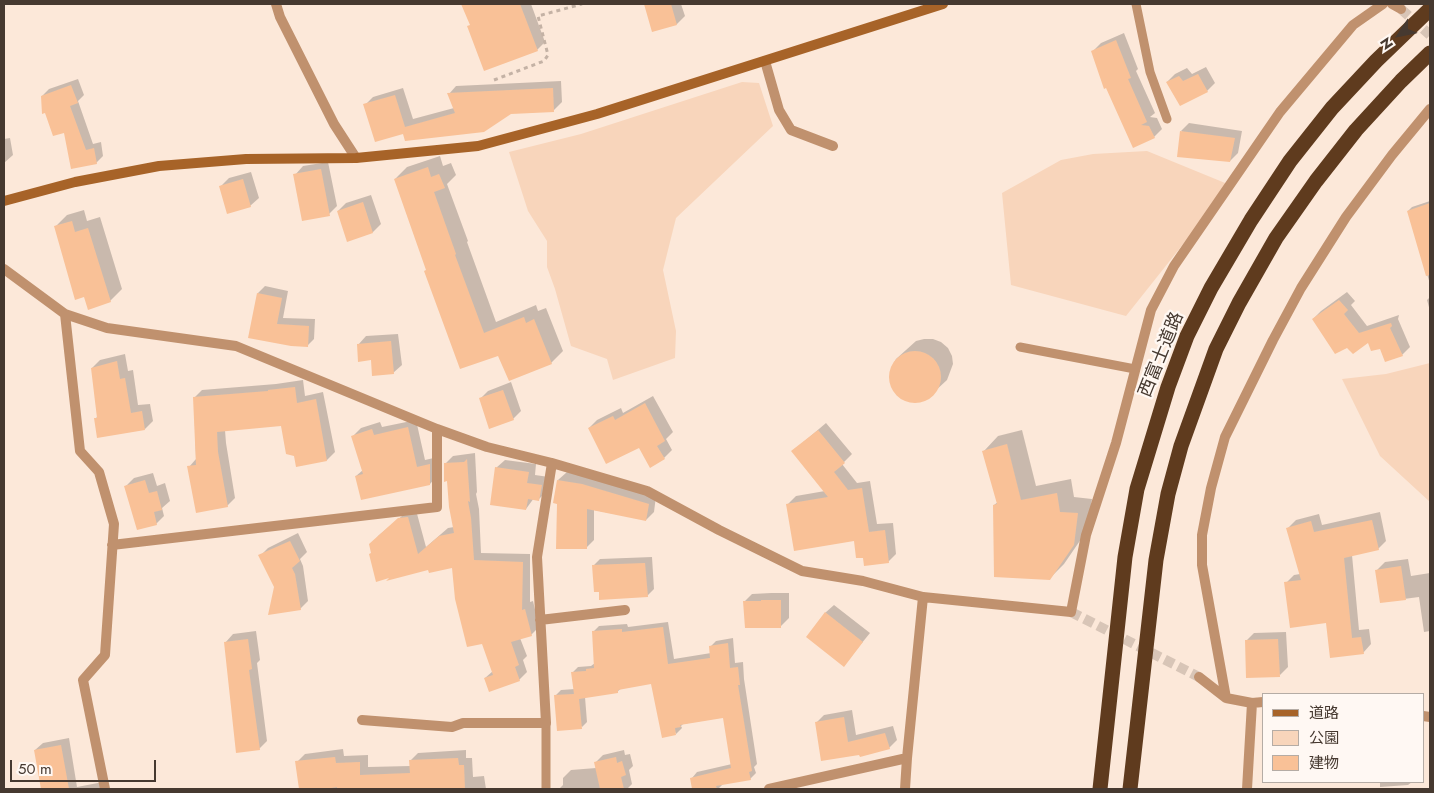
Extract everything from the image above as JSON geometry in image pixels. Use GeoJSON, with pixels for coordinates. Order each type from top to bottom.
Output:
{"type":"FeatureCollection","features":[{"type":"Feature","properties":{"kind":"highway","name":"西富士道路"},"geometry":{"type":"LineString","coordinates":[[1100,789],[1125,557],[1137,489],[1168,387],[1187,336],[1211,288],[1246,228],[1290,161],[1332,108],[1376,61],[1430,9]]}},
{"type":"Feature","properties":{"kind":"highway"},"geometry":{"type":"LineString","coordinates":[[1130,789],[1156,560],[1168,494],[1181,446],[1216,349],[1239,303],[1276,238],[1316,181],[1356,130],[1401,81],[1430,53]]}},
{"type":"Feature","properties":{"kind":"street"},"geometry":{"type":"LineString","coordinates":[[276,4],[280,17],[334,124],[356,158]]}},
{"type":"Feature","properties":{"kind":"street"},"geometry":{"type":"LineString","coordinates":[[4,201],[75,182],[159,166],[246,159],[356,158],[478,146],[598,114],[943,4]]}},
{"type":"Feature","properties":{"kind":"street"},"geometry":{"type":"LineString","coordinates":[[4,269],[65,314],[107,328],[236,346],[436,429],[487,447],[552,463],[652,493],[719,530],[802,570],[863,581],[923,597],[1071,612],[1086,535],[1116,442],[1151,310],[1174,266],[1280,112],[1353,24],[1382,4]]}},
{"type":"Feature","properties":{"kind":"street"},"geometry":{"type":"LineString","coordinates":[[765,61],[780,110],[791,130],[833,146]]}},
{"type":"Feature","properties":{"kind":"street"},"geometry":{"type":"LineString","coordinates":[[1226,698],[1202,565],[1202,535],[1211,488],[1224,437],[1306,280],[1346,217],[1392,155],[1430,109]]}},
{"type":"Feature","properties":{"kind":"street"},"geometry":{"type":"LineString","coordinates":[[65,314],[80,451],[100,472],[114,524],[105,655],[83,680],[105,789]]}},
{"type":"Feature","properties":{"kind":"street"},"geometry":{"type":"LineString","coordinates":[[112,545],[437,507],[436,429]]}},
{"type":"Feature","properties":{"kind":"street"},"geometry":{"type":"LineString","coordinates":[[362,720],[452,727],[463,723],[546,723],[537,557],[552,463]]}},
{"type":"Feature","properties":{"kind":"street"},"geometry":{"type":"LineString","coordinates":[[906,789],[907,758],[923,597]]}},
{"type":"Feature","properties":{"kind":"street"},"geometry":{"type":"LineString","coordinates":[[540,620],[625,610]]}},
{"type":"Feature","properties":{"kind":"street"},"geometry":{"type":"LineString","coordinates":[[1199,677],[1226,698],[1252,703],[1262,702]]}},
{"type":"Feature","properties":{"kind":"street"},"geometry":{"type":"LineString","coordinates":[[1247,789],[1252,703]]}},
{"type":"Feature","properties":{"kind":"street"},"geometry":{"type":"LineString","coordinates":[[770,789],[907,758]]}},
{"type":"Feature","properties":{"kind":"lane"},"geometry":{"type":"LineString","coordinates":[[1136,4],[1150,72],[1167,119]]}},
{"type":"Feature","properties":{"kind":"lane"},"geometry":{"type":"LineString","coordinates":[[1020,347],[1135,369]]}},
{"type":"Feature","properties":{"kind":"lane"},"geometry":{"type":"LineString","coordinates":[[546,723],[546,789]]}},
{"type":"Feature","properties":{"kind":"path"},"geometry":{"type":"LineString","coordinates":[[494,80],[544,61],[548,55],[538,16],[582,4]]}},
{"type":"Feature","properties":{"kind":"green space"},"geometry":{"type":"Polygon","coordinates":[[[742,82],[759,83],[773,126],[676,218],[663,270],[676,331],[675,358],[613,380],[607,359],[571,346],[547,267],[547,241],[528,211],[509,152],[581,134],[742,82]]]}},
{"type":"Feature","properties":{"kind":"green space"},"geometry":{"type":"Polygon","coordinates":[[[1147,151],[1230,185],[1126,316],[1011,285],[1002,193],[1061,160],[1093,154],[1147,151]]]}},
{"type":"Feature","properties":{"kind":"green space"},"geometry":{"type":"Polygon","coordinates":[[[1430,363],[1430,502],[1380,456],[1342,379],[1386,374],[1430,363]]]}},
{"type":"Feature","properties":{"kind":"building"},"geometry":{"type":"Polygon","coordinates":[[[461,4],[520,4],[538,51],[484,71],[467,26],[470,25],[461,4]]]}},
{"type":"Feature","properties":{"kind":"building"},"geometry":{"type":"Polygon","coordinates":[[[644,4],[671,4],[677,25],[652,32],[644,4]]]}},
{"type":"Feature","properties":{"kind":"building"},"geometry":{"type":"Polygon","coordinates":[[[1116,40],[1131,78],[1128,79],[1147,122],[1141,125],[1149,126],[1155,138],[1133,148],[1106,88],[1104,89],[1091,51],[1116,40]]]}},
{"type":"Feature","properties":{"kind":"building"},"geometry":{"type":"Polygon","coordinates":[[[1198,74],[1208,92],[1180,106],[1166,82],[1179,76],[1183,81],[1198,74]]]}},
{"type":"Feature","properties":{"kind":"building"},"geometry":{"type":"Polygon","coordinates":[[[71,85],[78,103],[70,106],[86,150],[94,148],[97,164],[71,169],[64,133],[53,136],[45,113],[42,114],[41,96],[71,85]]]}},
{"type":"Feature","properties":{"kind":"building"},"geometry":{"type":"Polygon","coordinates":[[[553,88],[554,112],[511,114],[484,132],[405,141],[403,134],[375,142],[363,104],[395,95],[405,127],[455,113],[447,93],[553,88]]]}},
{"type":"Feature","properties":{"kind":"building"},"geometry":{"type":"Polygon","coordinates":[[[1180,131],[1235,138],[1230,162],[1177,157],[1180,131]]]}},
{"type":"Feature","properties":{"kind":"building"},"geometry":{"type":"Polygon","coordinates":[[[428,167],[431,177],[439,174],[445,188],[434,192],[484,333],[524,317],[526,323],[534,319],[552,364],[509,381],[498,356],[460,369],[424,271],[426,270],[394,179],[428,167]]]}},
{"type":"Feature","properties":{"kind":"building"},"geometry":{"type":"Polygon","coordinates":[[[321,169],[330,216],[302,221],[293,174],[321,169]]]}},
{"type":"Feature","properties":{"kind":"building"},"geometry":{"type":"Polygon","coordinates":[[[243,179],[251,207],[227,214],[219,186],[243,179]]]}},
{"type":"Feature","properties":{"kind":"building"},"geometry":{"type":"Polygon","coordinates":[[[363,202],[373,233],[347,242],[337,211],[363,202]]]}},
{"type":"Feature","properties":{"kind":"building"},"geometry":{"type":"Polygon","coordinates":[[[1430,203],[1430,275],[1426,276],[1407,211],[1430,203]]]}},
{"type":"Feature","properties":{"kind":"building"},"geometry":{"type":"Polygon","coordinates":[[[72,221],[75,232],[88,228],[111,302],[88,310],[84,297],[75,300],[54,226],[72,221]]]}},
{"type":"Feature","properties":{"kind":"building"},"geometry":{"type":"Polygon","coordinates":[[[257,293],[282,298],[277,324],[309,326],[308,347],[291,346],[248,338],[257,293]]]}},
{"type":"Feature","properties":{"kind":"building"},"geometry":{"type":"Polygon","coordinates":[[[1339,300],[1348,310],[1344,314],[1359,333],[1391,323],[1392,326],[1390,328],[1403,356],[1385,362],[1380,349],[1371,351],[1368,343],[1353,354],[1347,348],[1335,354],[1312,319],[1339,300]]]}},
{"type":"Feature","properties":{"kind":"building"},"geometry":{"type":"Polygon","coordinates":[[[391,341],[394,374],[372,376],[371,360],[358,362],[357,344],[391,341]]]}},
{"type":"Feature","properties":{"kind":"building"},"geometry":{"type":"Polygon","coordinates":[[[910,351],[920,351],[934,358],[941,372],[941,382],[934,396],[920,403],[910,403],[900,399],[893,392],[889,382],[889,372],[893,362],[900,355],[910,351]]]}},
{"type":"Feature","properties":{"kind":"building"},"geometry":{"type":"Polygon","coordinates":[[[117,361],[120,379],[125,378],[131,413],[142,411],[145,430],[97,438],[94,418],[97,418],[91,368],[117,361]]]}},
{"type":"Feature","properties":{"kind":"building"},"geometry":{"type":"Polygon","coordinates":[[[295,387],[297,403],[316,399],[327,461],[296,467],[294,456],[286,454],[281,426],[217,432],[218,452],[228,507],[196,513],[187,466],[196,465],[193,397],[295,387]]]}},
{"type":"Feature","properties":{"kind":"building"},"geometry":{"type":"Polygon","coordinates":[[[503,390],[514,420],[489,429],[479,398],[503,390]]]}},
{"type":"Feature","properties":{"kind":"building"},"geometry":{"type":"Polygon","coordinates":[[[645,403],[665,441],[657,446],[665,459],[650,468],[639,448],[606,464],[588,428],[613,416],[615,420],[645,403]]]}},
{"type":"Feature","properties":{"kind":"building"},"geometry":{"type":"Polygon","coordinates":[[[408,427],[417,467],[430,464],[430,485],[361,500],[355,476],[363,474],[351,436],[372,429],[374,435],[408,427]]]}},
{"type":"Feature","properties":{"kind":"building"},"geometry":{"type":"Polygon","coordinates":[[[818,430],[845,463],[834,472],[848,490],[862,488],[869,532],[885,530],[889,563],[864,566],[863,558],[856,558],[854,541],[794,551],[786,504],[828,497],[791,451],[818,430]]]}},
{"type":"Feature","properties":{"kind":"building"},"geometry":{"type":"Polygon","coordinates":[[[1007,444],[1021,500],[1057,493],[1060,512],[1078,513],[1074,545],[1050,580],[994,577],[993,505],[997,504],[982,451],[1007,444]]]}},
{"type":"Feature","properties":{"kind":"building"},"geometry":{"type":"Polygon","coordinates":[[[467,459],[470,502],[468,501],[474,560],[523,562],[522,610],[525,609],[532,636],[511,642],[519,665],[515,667],[520,681],[489,692],[484,678],[493,675],[482,644],[467,647],[455,599],[452,568],[429,573],[428,570],[376,582],[369,554],[371,553],[369,544],[398,518],[408,517],[418,554],[439,536],[454,533],[447,481],[444,482],[444,463],[464,462],[467,459]]]}},
{"type":"Feature","properties":{"kind":"building"},"geometry":{"type":"Polygon","coordinates":[[[495,467],[529,472],[527,483],[542,485],[539,501],[528,499],[526,510],[490,505],[495,467]]]}},
{"type":"Feature","properties":{"kind":"building"},"geometry":{"type":"Polygon","coordinates":[[[145,480],[149,493],[157,491],[162,510],[154,512],[157,525],[137,530],[124,486],[145,480]]]}},
{"type":"Feature","properties":{"kind":"building"},"geometry":{"type":"Polygon","coordinates":[[[557,480],[582,484],[649,504],[646,521],[587,509],[587,549],[556,549],[557,504],[553,503],[557,480]]]}},
{"type":"Feature","properties":{"kind":"building"},"geometry":{"type":"Polygon","coordinates":[[[1372,520],[1379,550],[1344,558],[1352,638],[1361,637],[1364,654],[1330,658],[1326,623],[1290,628],[1284,582],[1301,580],[1286,528],[1311,521],[1314,532],[1372,520]]]}},
{"type":"Feature","properties":{"kind":"building"},"geometry":{"type":"Polygon","coordinates":[[[290,541],[300,561],[292,568],[295,574],[301,610],[268,615],[274,587],[258,555],[290,541]]]}},
{"type":"Feature","properties":{"kind":"building"},"geometry":{"type":"Polygon","coordinates":[[[645,563],[648,597],[599,600],[599,592],[594,592],[592,565],[645,563]]]}},
{"type":"Feature","properties":{"kind":"building"},"geometry":{"type":"Polygon","coordinates":[[[1401,566],[1406,600],[1380,603],[1375,570],[1401,566]]]}},
{"type":"Feature","properties":{"kind":"building"},"geometry":{"type":"Polygon","coordinates":[[[781,600],[781,628],[745,628],[743,601],[781,600]]]}},
{"type":"Feature","properties":{"kind":"building"},"geometry":{"type":"Polygon","coordinates":[[[825,612],[863,642],[844,667],[806,637],[825,612]]]}},
{"type":"Feature","properties":{"kind":"building"},"geometry":{"type":"Polygon","coordinates":[[[663,627],[668,664],[710,658],[709,646],[728,643],[730,668],[738,667],[740,685],[738,685],[752,771],[749,772],[751,780],[716,786],[717,789],[692,789],[690,778],[731,768],[723,718],[680,725],[681,727],[675,728],[676,735],[662,738],[651,684],[618,690],[618,693],[579,699],[582,729],[557,731],[554,695],[574,694],[571,672],[586,671],[586,669],[594,668],[592,631],[622,629],[622,632],[663,627]]]}},
{"type":"Feature","properties":{"kind":"building"},"geometry":{"type":"Polygon","coordinates":[[[248,639],[252,669],[249,670],[260,750],[236,753],[224,642],[248,639]]]}},
{"type":"Feature","properties":{"kind":"building"},"geometry":{"type":"Polygon","coordinates":[[[1278,639],[1280,677],[1246,678],[1245,640],[1278,639]]]}},
{"type":"Feature","properties":{"kind":"building"},"geometry":{"type":"Polygon","coordinates":[[[844,717],[848,742],[885,733],[890,749],[860,757],[859,755],[821,761],[815,722],[844,717]]]}},
{"type":"Feature","properties":{"kind":"building"},"geometry":{"type":"Polygon","coordinates":[[[61,745],[69,789],[41,789],[34,750],[61,745]]]}},
{"type":"Feature","properties":{"kind":"building"},"geometry":{"type":"Polygon","coordinates":[[[335,757],[336,763],[360,762],[360,775],[410,773],[409,760],[458,758],[459,765],[464,765],[465,789],[337,789],[337,787],[299,789],[295,761],[335,757]]]}},
{"type":"Feature","properties":{"kind":"building"},"geometry":{"type":"Polygon","coordinates":[[[616,757],[617,763],[622,761],[626,775],[621,777],[624,789],[600,789],[594,762],[616,757]]]}},
{"type":"Feature","properties":{"kind":"tunnel"},"geometry":{"type":"LineString","coordinates":[[1401,9],[1430,35]]}},
{"type":"Feature","properties":{"kind":"tunnel"},"geometry":{"type":"LineString","coordinates":[[1071,612],[1199,677]]}}]}
